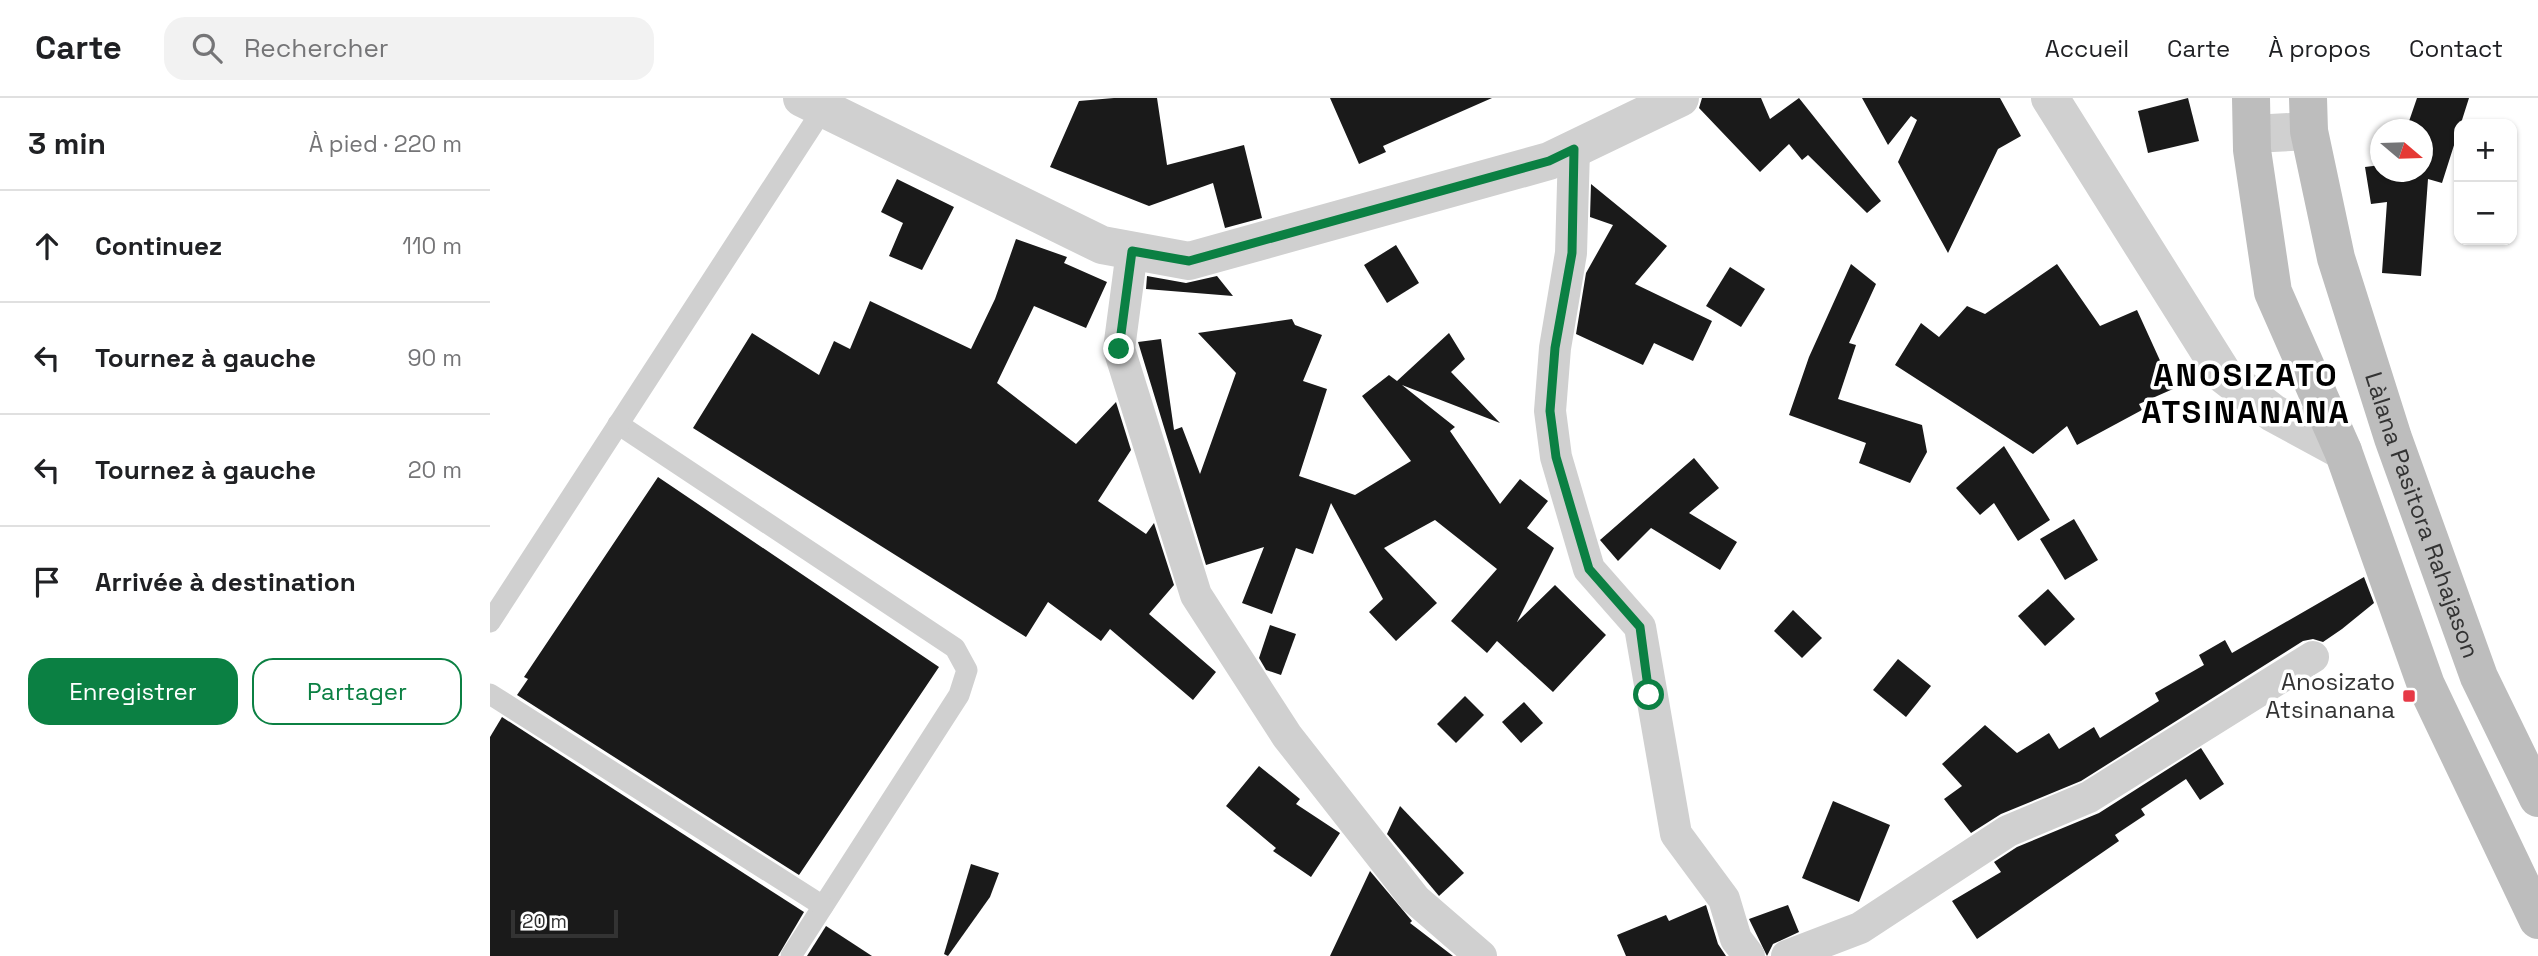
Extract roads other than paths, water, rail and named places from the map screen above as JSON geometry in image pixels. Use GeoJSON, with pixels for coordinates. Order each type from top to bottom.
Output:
{"type":"FeatureCollection","features":[{"type":"Feature","properties":{"kind":"main road","name":"Làlana Pasitora Rahajason"},"geometry":{"type":"LineString","coordinates":[[2309,114],[2336,257],[2393,438],[2479,677],[2538,798]]}},
{"type":"Feature","properties":{"kind":"main road"},"geometry":{"type":"LineString","coordinates":[[2252,116],[2273,292],[2343,451],[2426,685],[2538,920]]}},
{"type":"Feature","properties":{"kind":"street"},"geometry":{"type":"LineString","coordinates":[[813,103],[1102,245],[1189,261],[1549,161],[1680,98]]}},
{"type":"Feature","properties":{"kind":"street"},"geometry":{"type":"LineString","coordinates":[[2050,98],[2224,375],[2273,414],[2343,451]]}},
{"type":"Feature","properties":{"kind":"street"},"geometry":{"type":"LineString","coordinates":[[2252,116],[2309,114]]}},
{"type":"Feature","properties":{"kind":"street"},"geometry":{"type":"LineString","coordinates":[[1574,149],[1572,253],[1555,348],[1550,411],[1556,457],[1589,569],[1640,627],[1675,834],[1724,899],[1736,939],[1749,956]]}},
{"type":"Feature","properties":{"kind":"street"},"geometry":{"type":"LineString","coordinates":[[1132,251],[1119,349],[1196,594],[1287,736],[1415,900],[1481,956]]}},
{"type":"Feature","properties":{"kind":"street"},"geometry":{"type":"LineString","coordinates":[[1787,956],[1860,928],[2008,831],[2089,797],[2314,657]]}},
{"type":"Feature","properties":{"kind":"lane"},"geometry":{"type":"LineString","coordinates":[[490,622],[618,425],[813,103]]}},
{"type":"Feature","properties":{"kind":"lane"},"geometry":{"type":"LineString","coordinates":[[618,425],[955,648],[967,670],[960,695],[791,956]]}},
{"type":"Feature","properties":{"kind":"lane"},"geometry":{"type":"LineString","coordinates":[[490,694],[823,906]]}},
{"type":"Feature","properties":{"kind":"place","name":"Anosizato Atsinanana"},"geometry":{"type":"Point","coordinates":[2409,696]}},
{"type":"Feature","properties":{"kind":"district","name":"ANOSIZATO ATSINANANA"},"geometry":{"type":"Point","coordinates":[2246,394]}}]}
